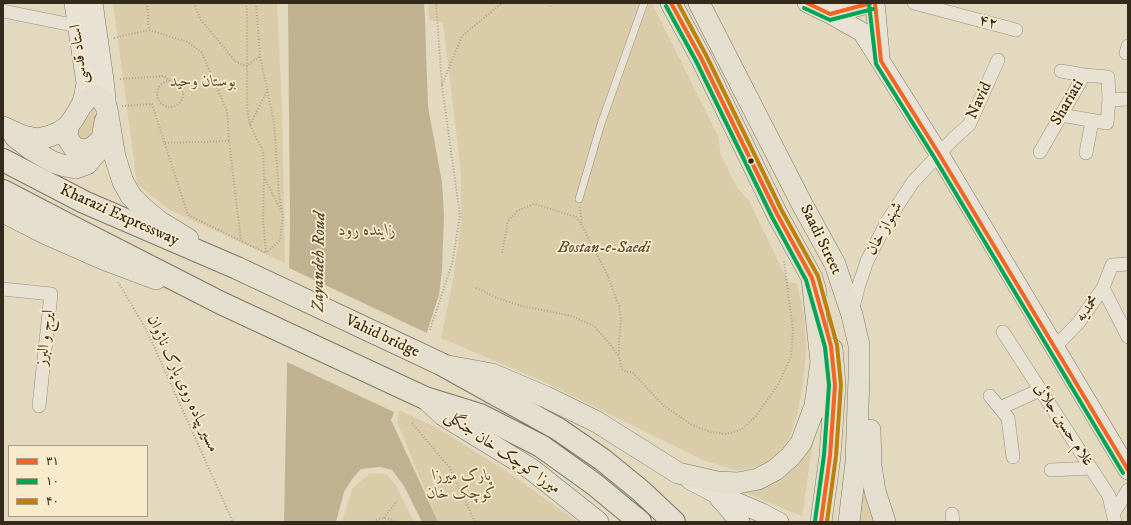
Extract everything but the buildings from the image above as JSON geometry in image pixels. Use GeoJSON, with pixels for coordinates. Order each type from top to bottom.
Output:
{"type":"FeatureCollection","features":[{"type":"Feature","properties":{"kind":"highway","name":"Kharazi Expressway"},"geometry":{"type":"LineString","coordinates":[[3,160],[84,202],[237,268]]}},
{"type":"Feature","properties":{"kind":"highway","name":"Kharazi Expressway"},"geometry":{"type":"LineString","coordinates":[[3,191],[221,303]]}},
{"type":"Feature","properties":{"kind":"highway","name":"Vahid bridge"},"geometry":{"type":"LineString","coordinates":[[237,268],[441,364],[558,429],[603,460],[641,491],[674,522]]}},
{"type":"Feature","properties":{"kind":"highway"},"geometry":{"type":"LineString","coordinates":[[221,303],[425,398],[480,415],[541,446],[594,484],[640,522]]}},
{"type":"Feature","properties":{"kind":"main road","name":"استاد قدسی"},"geometry":{"type":"LineString","coordinates":[[3,128],[23,136],[38,139],[60,132],[68,126],[81,106],[86,82],[74,3]]}},
{"type":"Feature","properties":{"kind":"main road","name":"استاد قدسی"},"geometry":{"type":"LineString","coordinates":[[93,3],[104,80],[106,108]]}},
{"type":"Feature","properties":{"kind":"main road","name":"Saadi Street"},"geometry":{"type":"LineString","coordinates":[[670,3],[701,58],[777,214],[812,278],[832,346],[835,385],[830,456],[821,522]]}},
{"type":"Feature","properties":{"kind":"main road","name":"Saadi Street"},"geometry":{"type":"LineString","coordinates":[[699,3],[802,204],[835,264],[852,315],[859,345],[859,378],[856,462],[849,522]]}},
{"type":"Feature","properties":{"kind":"main road"},"geometry":{"type":"LineString","coordinates":[[807,3],[862,32],[939,154],[1128,470]]}},
{"type":"Feature","properties":{"kind":"main road"},"geometry":{"type":"LineString","coordinates":[[830,14],[871,3]]}},
{"type":"Feature","properties":{"kind":"main road"},"geometry":{"type":"LineString","coordinates":[[862,32],[874,3]]}},
{"type":"Feature","properties":{"kind":"main road"},"geometry":{"type":"LineString","coordinates":[[874,3],[881,61]]}},
{"type":"Feature","properties":{"kind":"main road"},"geometry":{"type":"LineString","coordinates":[[81,106],[88,98],[95,96],[102,99],[106,108],[115,156],[123,182],[131,196],[160,222],[237,268]]}},
{"type":"Feature","properties":{"kind":"main road"},"geometry":{"type":"LineString","coordinates":[[3,128],[32,150],[53,162],[76,168],[87,164],[98,151],[102,139],[106,108]]}},
{"type":"Feature","properties":{"kind":"main road"},"geometry":{"type":"LineString","coordinates":[[68,126],[67,137],[74,148],[84,150],[92,148],[102,139]]}},
{"type":"Feature","properties":{"kind":"main road"},"geometry":{"type":"LineString","coordinates":[[3,212],[46,234],[103,259],[221,303]]}},
{"type":"Feature","properties":{"kind":"main road"},"geometry":{"type":"LineString","coordinates":[[678,473],[717,482],[738,483],[758,479],[775,470],[790,458],[801,443],[815,406],[821,362],[812,278]]}},
{"type":"Feature","properties":{"kind":"main road"},"geometry":{"type":"LineString","coordinates":[[859,345],[867,380],[870,466],[874,491],[884,522]]}},
{"type":"Feature","properties":{"kind":"main road"},"geometry":{"type":"LineString","coordinates":[[441,364],[492,374],[546,396],[597,422],[678,473],[713,492],[779,522]]}},
{"type":"Feature","properties":{"kind":"main road","name":"میرزا کوچک خان جنگلی"},"geometry":{"type":"LineString","coordinates":[[425,398],[443,415],[531,469],[598,522]]}},
{"type":"Feature","properties":{"kind":"main road"},"geometry":{"type":"LineString","coordinates":[[713,492],[740,522]]}},
{"type":"Feature","properties":{"kind":"street","name":"۴۲"},"geometry":{"type":"LineString","coordinates":[[914,3],[1016,30]]}},
{"type":"Feature","properties":{"kind":"street"},"geometry":{"type":"LineString","coordinates":[[3,11],[77,26]]}},
{"type":"Feature","properties":{"kind":"street","name":"Navid"},"geometry":{"type":"LineString","coordinates":[[939,154],[969,125],[998,60]]}},
{"type":"Feature","properties":{"kind":"street"},"geometry":{"type":"LineString","coordinates":[[1061,71],[1084,74]]}},
{"type":"Feature","properties":{"kind":"street","name":"Shariati"},"geometry":{"type":"LineString","coordinates":[[1040,152],[1084,74],[1108,77],[1109,100]]}},
{"type":"Feature","properties":{"kind":"street"},"geometry":{"type":"LineString","coordinates":[[1061,115],[1107,123],[1109,100],[1128,99]]}},
{"type":"Feature","properties":{"kind":"street"},"geometry":{"type":"LineString","coordinates":[[1086,153],[1092,120]]}},
{"type":"Feature","properties":{"kind":"street","name":"شهنواز خان"},"geometry":{"type":"LineString","coordinates":[[852,315],[858,288],[867,261],[888,220],[913,182],[939,154]]}},
{"type":"Feature","properties":{"kind":"street","name":"محمدیه"},"geometry":{"type":"LineString","coordinates":[[1055,347],[1079,322],[1103,288],[1112,265],[1128,264]]}},
{"type":"Feature","properties":{"kind":"street"},"geometry":{"type":"LineString","coordinates":[[1103,288],[1128,337]]}},
{"type":"Feature","properties":{"kind":"street","name":"ایرج و البرز"},"geometry":{"type":"LineString","coordinates":[[3,289],[51,294],[39,406]]}},
{"type":"Feature","properties":{"kind":"street","name":"غلام حسین جلائی"},"geometry":{"type":"LineString","coordinates":[[1003,332],[1109,496],[1114,518]]}},
{"type":"Feature","properties":{"kind":"street"},"geometry":{"type":"LineString","coordinates":[[1000,408],[1040,390]]}},
{"type":"Feature","properties":{"kind":"street"},"geometry":{"type":"LineString","coordinates":[[990,396],[1008,418],[1013,457]]}},
{"type":"Feature","properties":{"kind":"street"},"geometry":{"type":"LineString","coordinates":[[1051,470],[1091,468]]}},
{"type":"Feature","properties":{"kind":"street"},"geometry":{"type":"LineString","coordinates":[[1114,518],[1128,490]]}},
{"type":"Feature","properties":{"kind":"lane"},"geometry":{"type":"LineString","coordinates":[[578,199],[601,124],[644,3]]}},
{"type":"Feature","properties":{"kind":"path"},"geometry":{"type":"LineString","coordinates":[[146,3],[149,30]]}},
{"type":"Feature","properties":{"kind":"path"},"geometry":{"type":"LineString","coordinates":[[194,3],[201,20],[236,62],[247,66]]}},
{"type":"Feature","properties":{"kind":"path"},"geometry":{"type":"LineString","coordinates":[[245,3],[247,8],[247,108],[250,125],[263,151],[263,219],[266,253]]}},
{"type":"Feature","properties":{"kind":"path"},"geometry":{"type":"LineString","coordinates":[[256,3],[260,56],[274,122],[279,195],[283,216],[280,240],[266,253]]}},
{"type":"Feature","properties":{"kind":"path"},"geometry":{"type":"LineString","coordinates":[[430,330],[452,264],[460,216],[442,86],[436,3]]}},
{"type":"Feature","properties":{"kind":"path"},"geometry":{"type":"LineString","coordinates":[[442,86],[462,36],[502,3]]}},
{"type":"Feature","properties":{"kind":"path"},"geometry":{"type":"LineString","coordinates":[[549,3],[551,7]]}},
{"type":"Feature","properties":{"kind":"path"},"geometry":{"type":"LineString","coordinates":[[99,41],[149,30],[188,42],[202,53],[227,111],[229,141],[241,241]]}},
{"type":"Feature","properties":{"kind":"path"},"geometry":{"type":"LineString","coordinates":[[247,66],[260,56]]}},
{"type":"Feature","properties":{"kind":"path"},"geometry":{"type":"LineString","coordinates":[[104,80],[164,76],[171,82],[175,82],[182,89],[183,98],[173,107],[164,105],[158,98],[159,89],[166,82],[171,82]]}},
{"type":"Feature","properties":{"kind":"path"},"geometry":{"type":"LineString","coordinates":[[250,125],[267,90]]}},
{"type":"Feature","properties":{"kind":"path"},"geometry":{"type":"LineString","coordinates":[[106,108],[152,104],[188,216],[266,253]]}},
{"type":"Feature","properties":{"kind":"path"},"geometry":{"type":"LineString","coordinates":[[165,143],[229,141]]}},
{"type":"Feature","properties":{"kind":"path"},"geometry":{"type":"LineString","coordinates":[[264,178],[283,216]]}},
{"type":"Feature","properties":{"kind":"path"},"geometry":{"type":"LineString","coordinates":[[578,199],[582,226]]}},
{"type":"Feature","properties":{"kind":"path"},"geometry":{"type":"LineString","coordinates":[[502,253],[508,221],[517,211],[534,204],[576,216],[607,274],[619,306],[621,320],[618,339],[618,357]]}},
{"type":"Feature","properties":{"kind":"path","name":"مسیر پیاده روی پارک ناژوان"},"geometry":{"type":"LineString","coordinates":[[103,259],[147,331],[233,522]]}},
{"type":"Feature","properties":{"kind":"path"},"geometry":{"type":"LineString","coordinates":[[476,288],[497,298],[522,306],[572,316],[594,326],[610,344],[618,357],[622,369],[626,372],[632,372],[664,406],[692,425],[711,432],[726,434],[741,430],[756,416],[779,383],[790,356],[793,330],[784,260]]}},
{"type":"Feature","properties":{"kind":"path"},"geometry":{"type":"LineString","coordinates":[[412,423],[449,467],[475,522]]}},
{"type":"Feature","properties":{"kind":"path"},"geometry":{"type":"LineString","coordinates":[[384,518],[397,501]]}},
{"type":"Feature","properties":{"kind":"path"},"geometry":{"type":"LineString","coordinates":[[374,522],[378,519],[384,518],[395,522]]}},
{"type":"Feature","properties":{"kind":"green space","name":"بوستان وحید"},"geometry":{"type":"Polygon","coordinates":[[[113,3],[277,3],[282,108],[285,263],[168,209],[137,184],[113,3]]]}},
{"type":"Feature","properties":{"kind":"green space","name":"Bostan-e-Saedi"},"geometry":{"type":"Polygon","coordinates":[[[428,3],[652,3],[719,138],[720,153],[736,186],[749,201],[789,283],[797,283],[804,315],[806,351],[803,385],[797,415],[789,439],[778,456],[756,467],[736,470],[705,461],[542,381],[441,338],[453,280],[461,220],[461,173],[443,23],[429,20],[428,3]]]}},
{"type":"Feature","properties":{"kind":"green space"},"geometry":{"type":"Polygon","coordinates":[[[94,109],[96,117],[95,129],[90,136],[84,140],[79,139],[75,135],[89,110],[94,109]]]}},
{"type":"Feature","properties":{"kind":"green space","name":"پارک میرزا کوچک خان"},"geometry":{"type":"Polygon","coordinates":[[[399,410],[437,428],[503,469],[578,522],[438,522],[397,422],[399,410]]]}},
{"type":"Feature","properties":{"kind":"green space"},"geometry":{"type":"Polygon","coordinates":[[[814,435],[802,516],[736,489],[790,470],[803,458],[814,435]]]}},
{"type":"Feature","properties":{"kind":"green space"},"geometry":{"type":"Polygon","coordinates":[[[370,473],[386,474],[396,485],[414,522],[342,522],[352,489],[370,473]]]}},
{"type":"Feature","properties":{"kind":"green space"},"geometry":{"type":"Polygon","coordinates":[[[861,478],[878,522],[855,522],[861,478]]]}},
{"type":"Feature","properties":{"kind":"water","name":"زاینده رود"},"geometry":{"type":"Polygon","coordinates":[[[288,3],[424,3],[428,107],[442,182],[444,216],[442,270],[439,295],[427,332],[391,420],[438,522],[422,522],[404,486],[392,470],[380,467],[361,469],[352,479],[344,492],[336,522],[284,522],[290,223],[288,3]]]}},
{"type":"Feature","properties":{"kind":"pier"},"geometry":{"type":"Polygon","coordinates":[[[287,267],[429,334],[396,413],[285,361],[287,267]]]}},
{"type":"Feature","properties":{"kind":"transit line","name":"۳۱"},"geometry":{"type":"LineString","coordinates":[[671,3],[701,58],[777,214],[812,278],[831,346],[835,385],[830,456],[821,522]]}},
{"type":"Feature","properties":{"kind":"transit line","name":"۴۰"},"geometry":{"type":"LineString","coordinates":[[678,3],[706,55],[782,211],[818,276],[837,345],[841,385],[836,456],[827,522]]}},
{"type":"Feature","properties":{"kind":"transit line","name":"۳۱"},"geometry":{"type":"LineString","coordinates":[[807,3],[830,14],[871,3]]}},
{"type":"Feature","properties":{"kind":"transit line","name":"۳۱"},"geometry":{"type":"LineString","coordinates":[[875,3],[881,61],[939,154],[1128,470]]}},
{"type":"Feature","properties":{"kind":"transit line","name":"۱۰"},"geometry":{"type":"LineString","coordinates":[[869,4],[876,64],[934,157],[1123,473]]}},
{"type":"Feature","properties":{"kind":"transit line","name":"۱۰"},"geometry":{"type":"LineString","coordinates":[[666,6],[696,61],[772,217],[806,280],[825,347],[829,385],[824,455],[815,521]]}},
{"type":"Feature","properties":{"kind":"transit line","name":"۱۰"},"geometry":{"type":"LineString","coordinates":[[804,8],[830,20],[873,9]]}},
{"type":"Feature","properties":{"kind":"water label","name":"Zayandeh Roud"},"geometry":{"type":"Point","coordinates":[320,262]}}]}
